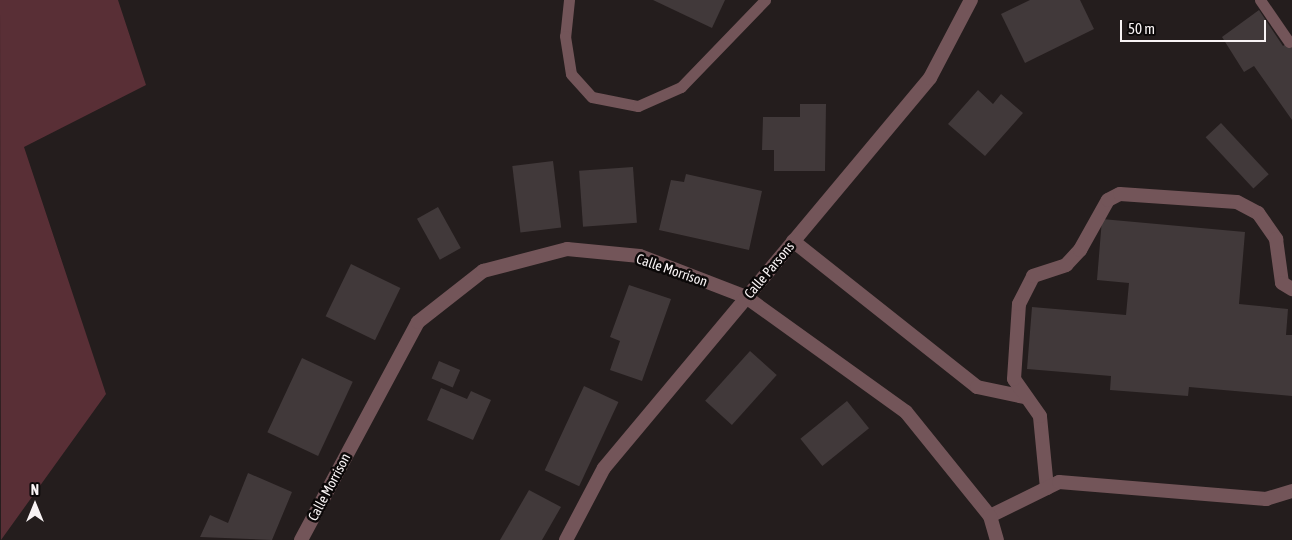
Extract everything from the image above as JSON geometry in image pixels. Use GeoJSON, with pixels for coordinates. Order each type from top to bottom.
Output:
{"type":"FeatureCollection","features":[{"type":"Feature","properties":{"kind":"street","name":"Calle Parsons"},"geometry":{"type":"LineString","coordinates":[[566,540],[604,468],[930,78],[971,0]]}},
{"type":"Feature","properties":{"kind":"street"},"geometry":{"type":"LineString","coordinates":[[1047,488],[1044,433],[1040,416],[1024,397],[1014,379],[1023,290],[1032,276],[1066,264],[1080,250],[1108,200],[1120,194],[1237,202],[1258,213],[1276,239],[1282,283],[1292,289]]}},
{"type":"Feature","properties":{"kind":"street"},"geometry":{"type":"LineString","coordinates":[[793,241],[977,387],[1024,397]]}},
{"type":"Feature","properties":{"kind":"street","name":"Calle Morrison"},"geometry":{"type":"LineString","coordinates":[[301,540],[418,322],[483,271],[576,250],[640,256],[746,297],[906,412],[990,516],[997,540]]}},
{"type":"Feature","properties":{"kind":"street"},"geometry":{"type":"LineString","coordinates":[[990,516],[1058,482],[1266,499],[1292,491]]}},
{"type":"Feature","properties":{"kind":"lane"},"geometry":{"type":"LineString","coordinates":[[569,0],[565,36],[571,74],[592,97],[638,106],[681,87],[764,0]]}},
{"type":"Feature","properties":{"kind":"lane"},"geometry":{"type":"LineString","coordinates":[[1260,0],[1289,42]]}},
{"type":"Feature","properties":{"kind":"shaded area"},"geometry":{"type":"Polygon","coordinates":[[[0,0],[118,0],[146,85],[24,147],[106,394],[1,540],[0,0]]]}},
{"type":"Feature","properties":{"kind":"building"},"geometry":{"type":"Polygon","coordinates":[[[653,0],[725,0],[712,28],[653,0]]]}},
{"type":"Feature","properties":{"kind":"building"},"geometry":{"type":"Polygon","coordinates":[[[1030,0],[1080,0],[1094,29],[1025,63],[1001,14],[1030,0]]]}},
{"type":"Feature","properties":{"kind":"building"},"geometry":{"type":"Polygon","coordinates":[[[1259,10],[1283,46],[1292,40],[1292,120],[1254,66],[1244,72],[1222,37],[1259,10]]]}},
{"type":"Feature","properties":{"kind":"building"},"geometry":{"type":"Polygon","coordinates":[[[978,90],[993,104],[1001,94],[1023,113],[985,156],[948,124],[978,90]]]}},
{"type":"Feature","properties":{"kind":"building"},"geometry":{"type":"Polygon","coordinates":[[[800,104],[826,104],[825,171],[774,171],[774,150],[762,150],[763,117],[800,117],[800,104]]]}},
{"type":"Feature","properties":{"kind":"building"},"geometry":{"type":"Polygon","coordinates":[[[1221,123],[1269,174],[1253,189],[1206,137],[1221,123]]]}},
{"type":"Feature","properties":{"kind":"building"},"geometry":{"type":"Polygon","coordinates":[[[553,161],[561,228],[520,232],[512,166],[553,161]]]}},
{"type":"Feature","properties":{"kind":"building"},"geometry":{"type":"Polygon","coordinates":[[[633,167],[637,223],[583,227],[579,171],[633,167]]]}},
{"type":"Feature","properties":{"kind":"building"},"geometry":{"type":"Polygon","coordinates":[[[686,174],[762,191],[749,250],[659,230],[671,180],[684,182],[686,174]]]}},
{"type":"Feature","properties":{"kind":"building"},"geometry":{"type":"Polygon","coordinates":[[[438,207],[461,248],[440,260],[417,219],[438,207]]]}},
{"type":"Feature","properties":{"kind":"building"},"geometry":{"type":"Polygon","coordinates":[[[1102,219],[1245,232],[1239,304],[1288,309],[1286,335],[1292,335],[1292,396],[1189,387],[1188,396],[1110,390],[1111,376],[1027,369],[1032,307],[1126,315],[1129,283],[1097,280],[1102,219]]]}},
{"type":"Feature","properties":{"kind":"building"},"geometry":{"type":"Polygon","coordinates":[[[351,264],[400,288],[375,340],[326,316],[351,264]]]}},
{"type":"Feature","properties":{"kind":"building"},"geometry":{"type":"Polygon","coordinates":[[[629,285],[671,299],[642,381],[610,370],[620,341],[610,337],[629,285]]]}},
{"type":"Feature","properties":{"kind":"building"},"geometry":{"type":"Polygon","coordinates":[[[750,351],[777,375],[732,425],[705,401],[750,351]]]}},
{"type":"Feature","properties":{"kind":"building"},"geometry":{"type":"Polygon","coordinates":[[[302,358],[353,382],[318,456],[267,432],[302,358]]]}},
{"type":"Feature","properties":{"kind":"building"},"geometry":{"type":"Polygon","coordinates":[[[439,361],[460,370],[453,387],[432,378],[439,361]]]}},
{"type":"Feature","properties":{"kind":"building"},"geometry":{"type":"Polygon","coordinates":[[[584,386],[618,402],[579,486],[545,470],[584,386]]]}},
{"type":"Feature","properties":{"kind":"building"},"geometry":{"type":"Polygon","coordinates":[[[441,388],[467,399],[471,391],[491,400],[473,440],[427,420],[441,388]]]}},
{"type":"Feature","properties":{"kind":"building"},"geometry":{"type":"Polygon","coordinates":[[[847,401],[869,428],[822,466],[800,439],[847,401]]]}},
{"type":"Feature","properties":{"kind":"building"},"geometry":{"type":"Polygon","coordinates":[[[248,473],[292,492],[272,540],[200,537],[210,515],[228,523],[248,473]]]}},
{"type":"Feature","properties":{"kind":"building"},"geometry":{"type":"Polygon","coordinates":[[[529,490],[561,507],[542,540],[500,540],[529,490]]]}}]}
